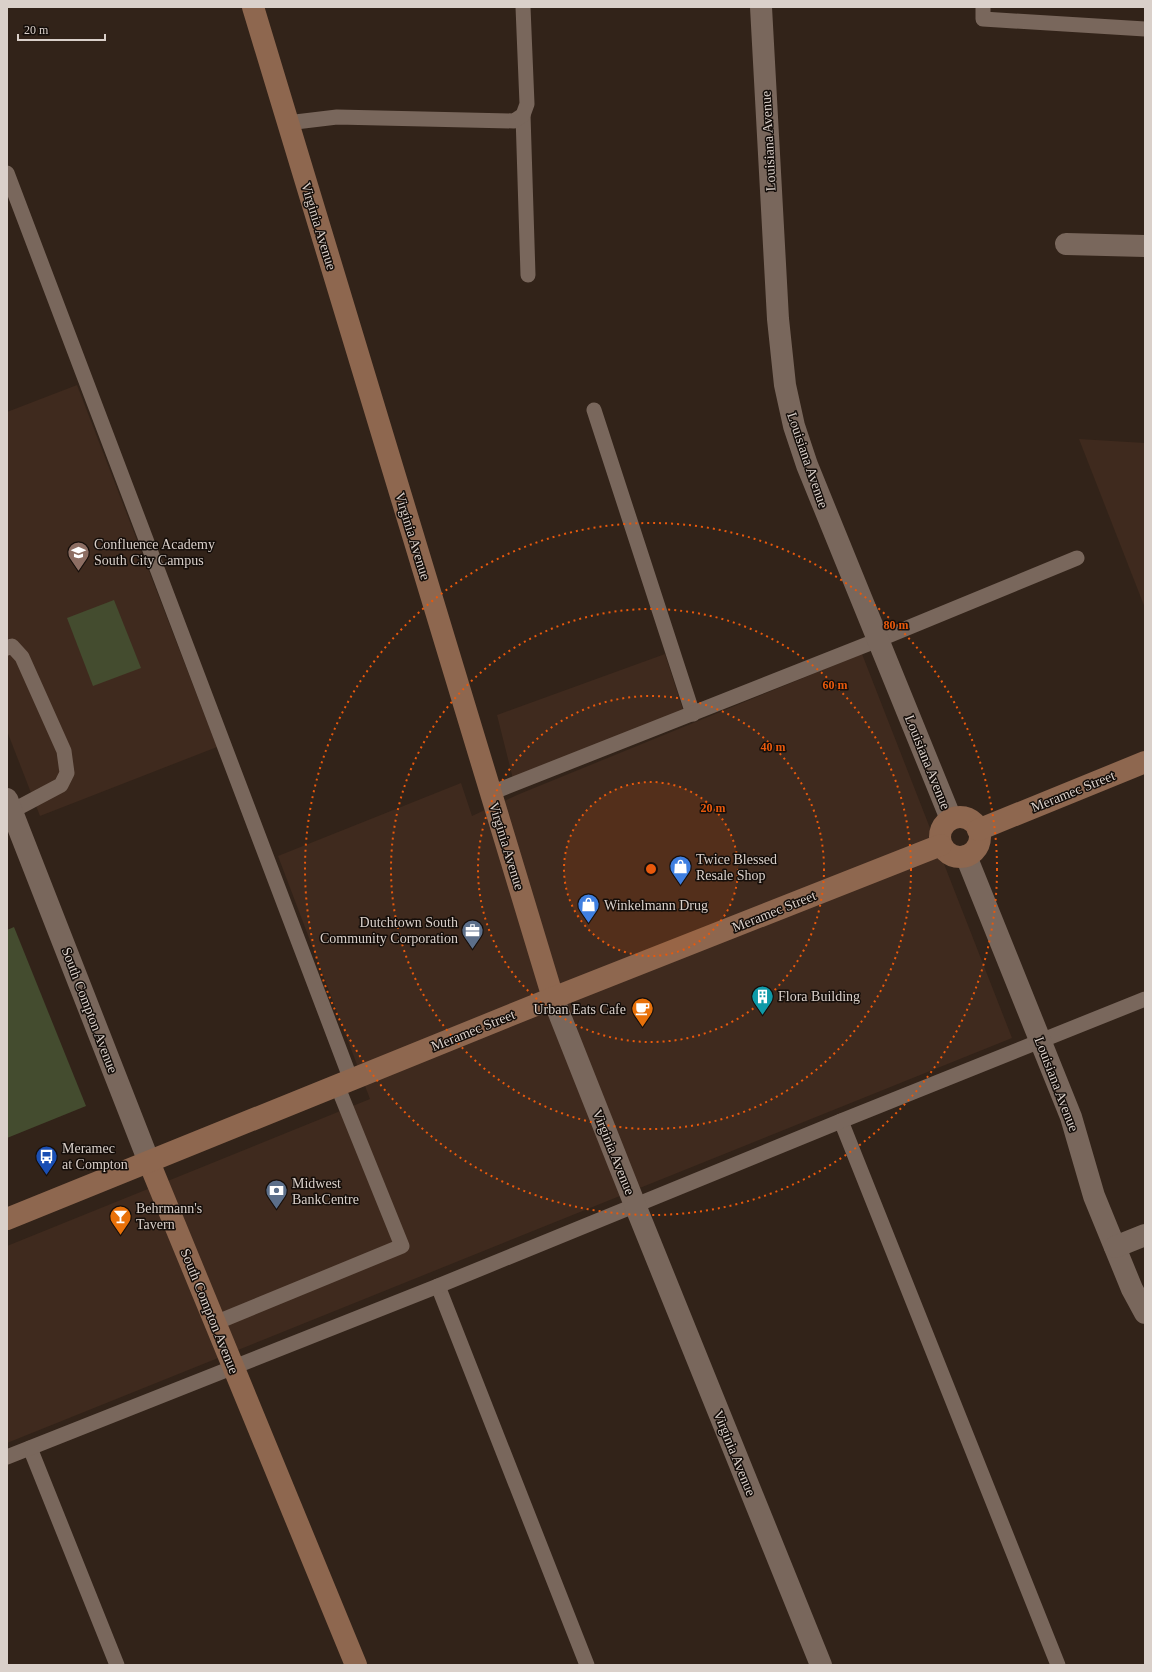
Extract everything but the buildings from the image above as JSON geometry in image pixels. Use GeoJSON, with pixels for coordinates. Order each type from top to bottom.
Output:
{"type":"FeatureCollection","features":[{"type":"Feature","properties":{"kind":"street","name":"Virginia Avenue"},"geometry":{"type":"LineString","coordinates":[[253,7],[553,998],[821,1665]]}},
{"type":"Feature","properties":{"kind":"street","name":"Louisiana Avenue"},"geometry":{"type":"LineString","coordinates":[[761,7],[778,319],[785,385],[794,426],[807,466],[951,819]]}},
{"type":"Feature","properties":{"kind":"street"},"geometry":{"type":"LineString","coordinates":[[1066,244],[1145,246]]}},
{"type":"Feature","properties":{"kind":"street","name":"Meramec Street"},"geometry":{"type":"LineString","coordinates":[[978,830],[1145,762]]}},
{"type":"Feature","properties":{"kind":"street","name":"South Compton Avenue"},"geometry":{"type":"LineString","coordinates":[[9,805],[149,1162],[356,1665]]}},
{"type":"Feature","properties":{"kind":"street","name":"Louisiana Avenue"},"geometry":{"type":"LineString","coordinates":[[941,845],[940,839],[942,827],[951,819],[964,818],[975,824],[978,830]]}},
{"type":"Feature","properties":{"kind":"street"},"geometry":{"type":"LineString","coordinates":[[941,845],[944,850],[954,857],[966,856],[977,849],[980,836],[978,830]]}},
{"type":"Feature","properties":{"kind":"street","name":"Meramec Street"},"geometry":{"type":"LineString","coordinates":[[7,1219],[553,998],[941,845]]}},
{"type":"Feature","properties":{"kind":"street","name":"Louisiana Avenue"},"geometry":{"type":"LineString","coordinates":[[966,856],[1071,1117],[1094,1196],[1132,1288],[1145,1313]]}},
{"type":"Feature","properties":{"kind":"street"},"geometry":{"type":"LineString","coordinates":[[1115,1247],[1145,1235]]}},
{"type":"Feature","properties":{"kind":"lane"},"geometry":{"type":"LineString","coordinates":[[523,7],[527,104],[523,115],[528,275]]}},
{"type":"Feature","properties":{"kind":"lane"},"geometry":{"type":"LineString","coordinates":[[983,7],[983,19],[1145,29]]}},
{"type":"Feature","properties":{"kind":"lane"},"geometry":{"type":"LineString","coordinates":[[287,123],[337,118],[514,121],[523,115]]}},
{"type":"Feature","properties":{"kind":"lane"},"geometry":{"type":"LineString","coordinates":[[7,173],[344,1082],[402,1246],[215,1323]]}},
{"type":"Feature","properties":{"kind":"lane"},"geometry":{"type":"LineString","coordinates":[[594,410],[693,714]]}},
{"type":"Feature","properties":{"kind":"lane"},"geometry":{"type":"LineString","coordinates":[[491,793],[878,640],[1077,558]]}},
{"type":"Feature","properties":{"kind":"lane"},"geometry":{"type":"LineString","coordinates":[[7,648],[12,646],[22,657],[64,751],[67,773],[61,785],[9,805]]}},
{"type":"Feature","properties":{"kind":"lane"},"geometry":{"type":"LineString","coordinates":[[7,1457],[438,1286],[1040,1040],[1145,999]]}},
{"type":"Feature","properties":{"kind":"lane"},"geometry":{"type":"LineString","coordinates":[[841,1121],[1058,1665]]}},
{"type":"Feature","properties":{"kind":"lane"},"geometry":{"type":"LineString","coordinates":[[438,1286],[587,1665]]}},
{"type":"Feature","properties":{"kind":"lane"},"geometry":{"type":"LineString","coordinates":[[30,1448],[117,1665]]}},
{"type":"Feature","properties":{"kind":"shaded area","name":"Confluence Academy South City Campus"},"geometry":{"type":"Polygon","coordinates":[[[77,385],[217,747],[40,816],[7,731],[7,412],[77,385]]]}},
{"type":"Feature","properties":{"kind":"shaded area"},"geometry":{"type":"Polygon","coordinates":[[[1079,439],[1145,443],[1145,608],[1079,439]]]}},
{"type":"Feature","properties":{"kind":"shaded area"},"geometry":{"type":"Polygon","coordinates":[[[665,654],[683,710],[513,779],[497,715],[665,654]]]}},
{"type":"Feature","properties":{"kind":"shaded area"},"geometry":{"type":"Polygon","coordinates":[[[862,654],[1012,1038],[7,1443],[7,1246],[370,1099],[278,856],[461,783],[472,816],[517,795],[862,654]]]}},
{"type":"Feature","properties":{"kind":"green space"},"geometry":{"type":"Polygon","coordinates":[[[114,600],[141,668],[93,686],[67,618],[114,600]]]}},
{"type":"Feature","properties":{"kind":"green space"},"geometry":{"type":"Polygon","coordinates":[[[14,927],[86,1106],[7,1138],[7,930],[14,927]]]}},
{"type":"Feature","properties":{"kind":"place","name":"Confluence Academy South City Campus"},"geometry":{"type":"Point","coordinates":[78,572]}},
{"type":"Feature","properties":{"kind":"place","name":"Twice Blessed Resale Shop"},"geometry":{"type":"Point","coordinates":[680,886]}},
{"type":"Feature","properties":{"kind":"place","name":"Winkelmann Drug"},"geometry":{"type":"Point","coordinates":[588,924]}},
{"type":"Feature","properties":{"kind":"place","name":"Dutchtown South Community Corporation"},"geometry":{"type":"Point","coordinates":[473,950]}},
{"type":"Feature","properties":{"kind":"place","name":"Flora Building"},"geometry":{"type":"Point","coordinates":[762,1016]}},
{"type":"Feature","properties":{"kind":"place","name":"Urban Eats Cafe"},"geometry":{"type":"Point","coordinates":[642,1028]}},
{"type":"Feature","properties":{"kind":"place","name":"Meramec at Compton"},"geometry":{"type":"Point","coordinates":[47,1176]}},
{"type":"Feature","properties":{"kind":"place","name":"Midwest BankCentre"},"geometry":{"type":"Point","coordinates":[276,1210]}},
{"type":"Feature","properties":{"kind":"place","name":"Behrmann's Tavern"},"geometry":{"type":"Point","coordinates":[121,1236]}}]}
